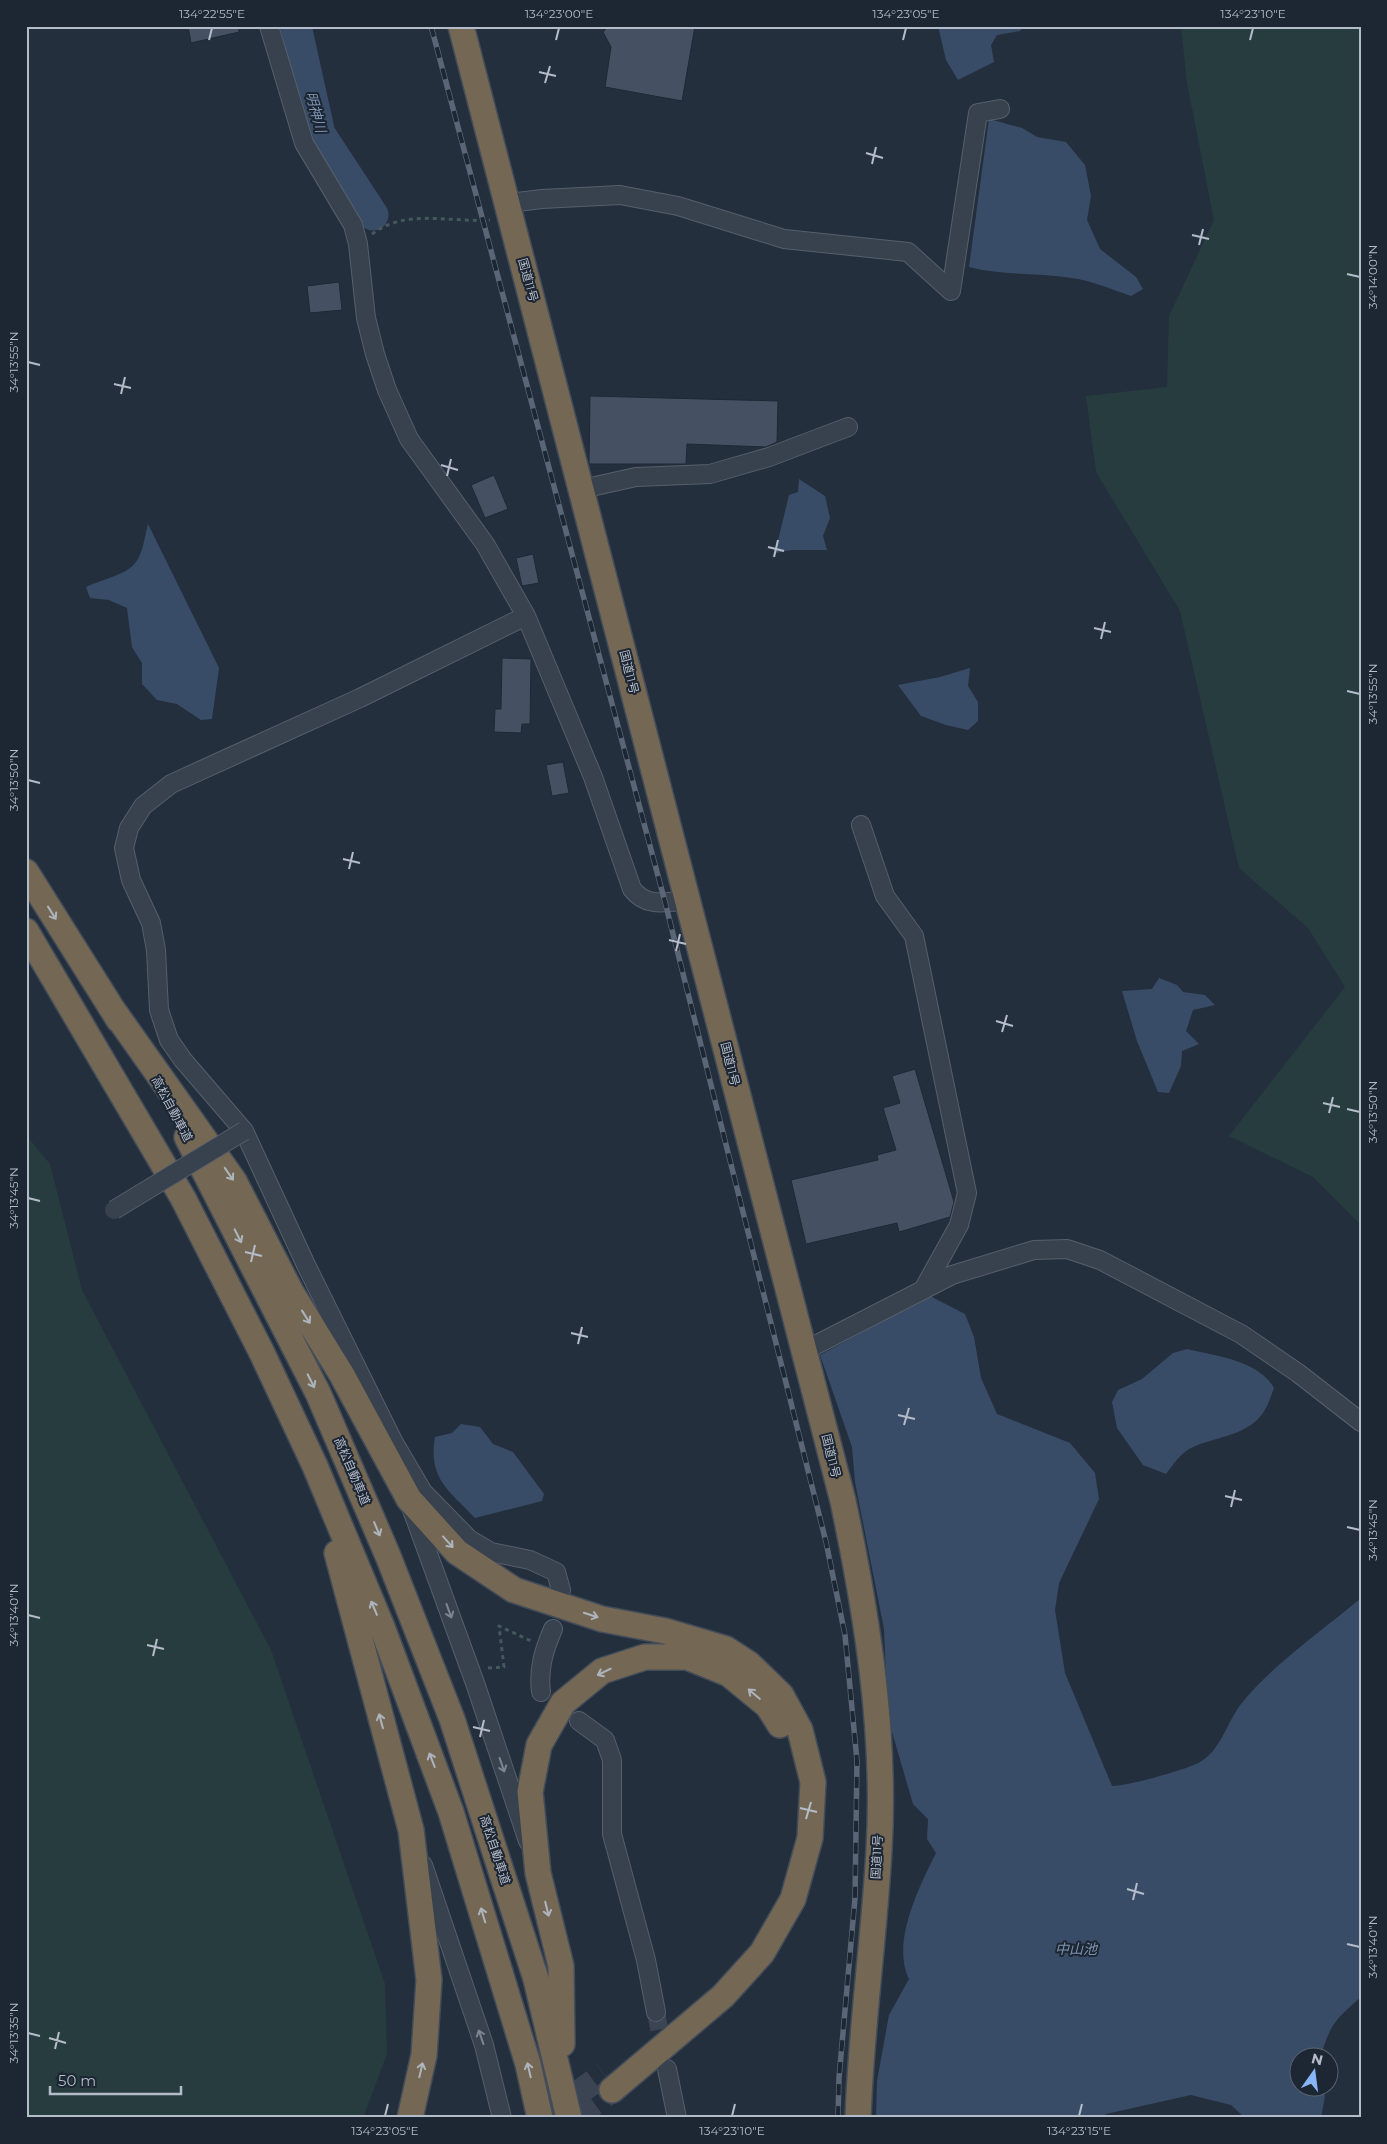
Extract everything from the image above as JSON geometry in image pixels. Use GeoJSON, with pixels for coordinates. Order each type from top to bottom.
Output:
{"type":"FeatureCollection","features":[{"type":"Feature","properties":{"kind":"highway","name":"国道11号"},"geometry":{"type":"LineString","coordinates":[[461,26],[804,1351],[842,1501],[858,1576],[868,1642],[879,1750],[879,1849],[860,2062],[858,2118]]}},
{"type":"Feature","properties":{"kind":"highway","name":"高松自動車道"},"geometry":{"type":"LineString","coordinates":[[26,872],[164,1091],[318,1393],[388,1556],[452,1719],[536,1979],[569,2118]]}},
{"type":"Feature","properties":{"kind":"highway"},"geometry":{"type":"LineString","coordinates":[[26,930],[183,1198],[262,1353],[315,1466],[382,1627],[452,1812],[528,2064],[540,2118]]}},
{"type":"Feature","properties":{"kind":"highway"},"geometry":{"type":"LineString","coordinates":[[110,1006],[234,1181],[291,1292],[342,1375],[408,1500],[457,1552],[514,1590],[602,1619],[664,1631],[726,1649],[748,1664],[781,1695],[800,1730],[813,1782],[810,1838],[793,1899],[762,1953],[723,1996],[608,2082],[711,1986],[749,1942],[779,1891],[796,1835],[798,1782],[787,1737],[768,1706],[729,1674],[687,1657],[645,1657],[602,1671],[563,1703],[539,1745],[530,1792],[538,1873],[561,1966],[562,2089]]}},
{"type":"Feature","properties":{"kind":"highway"},"geometry":{"type":"LineString","coordinates":[[315,1466],[411,1830],[429,1980],[424,2055],[410,2118]]}},
{"type":"Feature","properties":{"kind":"street"},"geometry":{"type":"LineString","coordinates":[[269,26],[304,143],[353,226],[358,244],[366,318],[375,354],[387,390],[409,439],[485,544],[526,616],[593,777],[632,889],[642,900],[648,902],[688,900]]}},
{"type":"Feature","properties":{"kind":"street"},"geometry":{"type":"LineString","coordinates":[[510,210],[542,199],[620,196],[678,206],[784,239],[908,252],[952,291],[978,113],[1000,109]]}},
{"type":"Feature","properties":{"kind":"street"},"geometry":{"type":"LineString","coordinates":[[582,488],[636,477],[710,474],[769,457],[848,427]]}},
{"type":"Feature","properties":{"kind":"street"},"geometry":{"type":"LineString","coordinates":[[526,616],[360,698],[171,784],[143,806],[129,828],[124,848],[131,880],[151,923],[156,950],[159,1010],[169,1040],[183,1060],[244,1132],[393,1441],[423,1492],[469,1538],[491,1552],[530,1560],[556,1572],[561,1590]]}},
{"type":"Feature","properties":{"kind":"street"},"geometry":{"type":"LineString","coordinates":[[861,825],[885,896],[914,936],[967,1193],[959,1225],[923,1290]]}},
{"type":"Feature","properties":{"kind":"street"},"geometry":{"type":"LineString","coordinates":[[114,1210],[244,1132]]}},
{"type":"Feature","properties":{"kind":"street"},"geometry":{"type":"LineString","coordinates":[[804,1351],[952,1275],[988,1262],[1034,1250],[1067,1249],[1100,1260],[1241,1334],[1298,1372],[1361,1422]]}},
{"type":"Feature","properties":{"kind":"street"},"geometry":{"type":"LineString","coordinates":[[408,1500],[474,1682],[538,1873]]}},
{"type":"Feature","properties":{"kind":"street"},"geometry":{"type":"LineString","coordinates":[[542,1692],[539,1677],[545,1648],[553,1629]]}},
{"type":"Feature","properties":{"kind":"street"},"geometry":{"type":"LineString","coordinates":[[579,1721],[605,1740],[612,1760],[612,1834],[646,1960],[656,2012]]}},
{"type":"Feature","properties":{"kind":"street"},"geometry":{"type":"LineString","coordinates":[[411,1830],[484,2045],[502,2118]]}},
{"type":"Feature","properties":{"kind":"street"},"geometry":{"type":"LineString","coordinates":[[667,2069],[677,2118]]}},
{"type":"Feature","properties":{"kind":"path"},"geometry":{"type":"LineString","coordinates":[[358,244],[378,229],[396,221],[422,219],[483,220],[510,210]]}},
{"type":"Feature","properties":{"kind":"path"},"geometry":{"type":"LineString","coordinates":[[488,1668],[504,1667],[499,1626],[545,1648]]}},
{"type":"Feature","properties":{"kind":"green space"},"geometry":{"type":"Polygon","coordinates":[[[1181,26],[1361,26],[1361,1225],[1313,1177],[1229,1136],[1345,987],[1308,928],[1239,868],[1180,611],[1096,472],[1086,396],[1167,387],[1169,316],[1214,220],[1187,83],[1181,26]]]}},
{"type":"Feature","properties":{"kind":"green space"},"geometry":{"type":"Polygon","coordinates":[[[26,1135],[50,1164],[82,1290],[271,1650],[385,1984],[387,2054],[363,2118],[26,2118],[26,1135]]]}},
{"type":"Feature","properties":{"kind":"water"},"geometry":{"type":"Polygon","coordinates":[[[938,26],[1024,26],[1020,31],[997,35],[991,45],[994,62],[958,80],[946,60],[938,26]]]}},
{"type":"Feature","properties":{"kind":"water"},"geometry":{"type":"Polygon","coordinates":[[[989,119],[1022,128],[1037,137],[1066,142],[1085,165],[1091,196],[1087,220],[1100,249],[1136,277],[1143,289],[1131,296],[1079,279],[995,272],[969,267],[989,119]]]}},
{"type":"Feature","properties":{"kind":"water"},"geometry":{"type":"Polygon","coordinates":[[[799,479],[825,496],[830,518],[823,536],[827,550],[792,550],[775,553],[789,495],[798,492],[799,479]]]}},
{"type":"Feature","properties":{"kind":"water"},"geometry":{"type":"Polygon","coordinates":[[[148,524],[219,668],[212,719],[201,720],[177,704],[157,700],[142,684],[142,663],[132,647],[127,608],[109,600],[90,598],[86,587],[120,574],[132,567],[144,544],[148,524]]]}},
{"type":"Feature","properties":{"kind":"water"},"geometry":{"type":"Polygon","coordinates":[[[970,668],[968,686],[978,702],[978,721],[968,730],[921,716],[898,685],[940,677],[970,668]]]}},
{"type":"Feature","properties":{"kind":"water"},"geometry":{"type":"Polygon","coordinates":[[[1159,978],[1177,985],[1183,992],[1205,995],[1215,1005],[1193,1010],[1186,1031],[1199,1044],[1182,1051],[1181,1066],[1169,1093],[1158,1092],[1137,1041],[1122,991],[1152,989],[1159,978]]]}},
{"type":"Feature","properties":{"kind":"water","name":"中山池"},"geometry":{"type":"Polygon","coordinates":[[[930,1296],[965,1314],[974,1337],[981,1378],[997,1414],[1070,1443],[1095,1473],[1099,1499],[1059,1583],[1055,1610],[1065,1673],[1112,1786],[1143,1781],[1170,1773],[1200,1762],[1207,1757],[1219,1743],[1236,1711],[1254,1689],[1298,1648],[1361,1598],[1361,1997],[1335,2023],[1324,2046],[1290,2046],[1290,2096],[1325,2096],[1321,2118],[1245,2118],[1231,2105],[1191,2095],[1106,2114],[1101,2118],[876,2118],[877,2081],[889,2015],[909,1979],[904,1965],[905,1932],[915,1898],[936,1853],[927,1839],[928,1819],[913,1804],[888,1718],[884,1629],[855,1482],[852,1447],[820,1355],[930,1296]]]}},
{"type":"Feature","properties":{"kind":"water"},"geometry":{"type":"Polygon","coordinates":[[[1187,1349],[1223,1357],[1247,1365],[1258,1371],[1274,1388],[1265,1410],[1256,1421],[1238,1432],[1185,1451],[1166,1474],[1143,1465],[1117,1428],[1112,1402],[1118,1390],[1142,1379],[1173,1353],[1187,1349]]]}},
{"type":"Feature","properties":{"kind":"water"},"geometry":{"type":"Polygon","coordinates":[[[461,1424],[480,1427],[493,1444],[513,1452],[544,1494],[542,1501],[475,1518],[443,1483],[435,1463],[435,1437],[452,1433],[461,1424]]]}},
{"type":"Feature","properties":{"kind":"building"},"geometry":{"type":"Polygon","coordinates":[[[188,26],[239,26],[239,32],[191,43],[188,26]]]}},
{"type":"Feature","properties":{"kind":"building"},"geometry":{"type":"Polygon","coordinates":[[[609,26],[695,26],[682,101],[605,87],[611,47],[603,32],[609,26]]]}},
{"type":"Feature","properties":{"kind":"building"},"geometry":{"type":"Polygon","coordinates":[[[339,282],[342,310],[310,313],[307,286],[339,282]]]}},
{"type":"Feature","properties":{"kind":"building"},"geometry":{"type":"Polygon","coordinates":[[[590,396],[778,401],[777,442],[766,447],[687,444],[686,464],[589,464],[590,396]]]}},
{"type":"Feature","properties":{"kind":"building"},"geometry":{"type":"Polygon","coordinates":[[[494,475],[508,509],[485,518],[471,485],[494,475]]]}},
{"type":"Feature","properties":{"kind":"building"},"geometry":{"type":"Polygon","coordinates":[[[533,554],[539,583],[522,586],[516,558],[533,554]]]}},
{"type":"Feature","properties":{"kind":"building"},"geometry":{"type":"Polygon","coordinates":[[[502,658],[531,659],[530,724],[522,724],[521,733],[494,732],[495,709],[501,709],[502,658]]]}},
{"type":"Feature","properties":{"kind":"building"},"geometry":{"type":"Polygon","coordinates":[[[563,762],[569,793],[552,796],[546,765],[563,762]]]}},
{"type":"Feature","properties":{"kind":"building"},"geometry":{"type":"Polygon","coordinates":[[[915,1069],[954,1202],[950,1217],[899,1232],[897,1223],[806,1244],[791,1180],[878,1160],[877,1155],[896,1150],[883,1108],[900,1103],[892,1076],[915,1069]]]}},
{"type":"Feature","properties":{"kind":"waterway","name":"明神川"},"geometry":{"type":"LineString","coordinates":[[296,26],[320,134],[373,215]]}},
{"type":"Feature","properties":{"kind":"tunnel"},"geometry":{"type":"LineString","coordinates":[[656,2012],[664,2055]]}},
{"type":"Feature","properties":{"kind":"tunnel"},"geometry":{"type":"LineString","coordinates":[[544,2118],[604,2074]]}},
{"type":"Feature","properties":{"kind":"tunnel"},"geometry":{"type":"LineString","coordinates":[[574,2118],[612,2090]]}},
{"type":"Feature","properties":{"kind":"railway"},"geometry":{"type":"LineString","coordinates":[[431,26],[665,902],[826,1542],[845,1635],[857,1761],[855,1898],[839,2078],[838,2118]]}}]}
